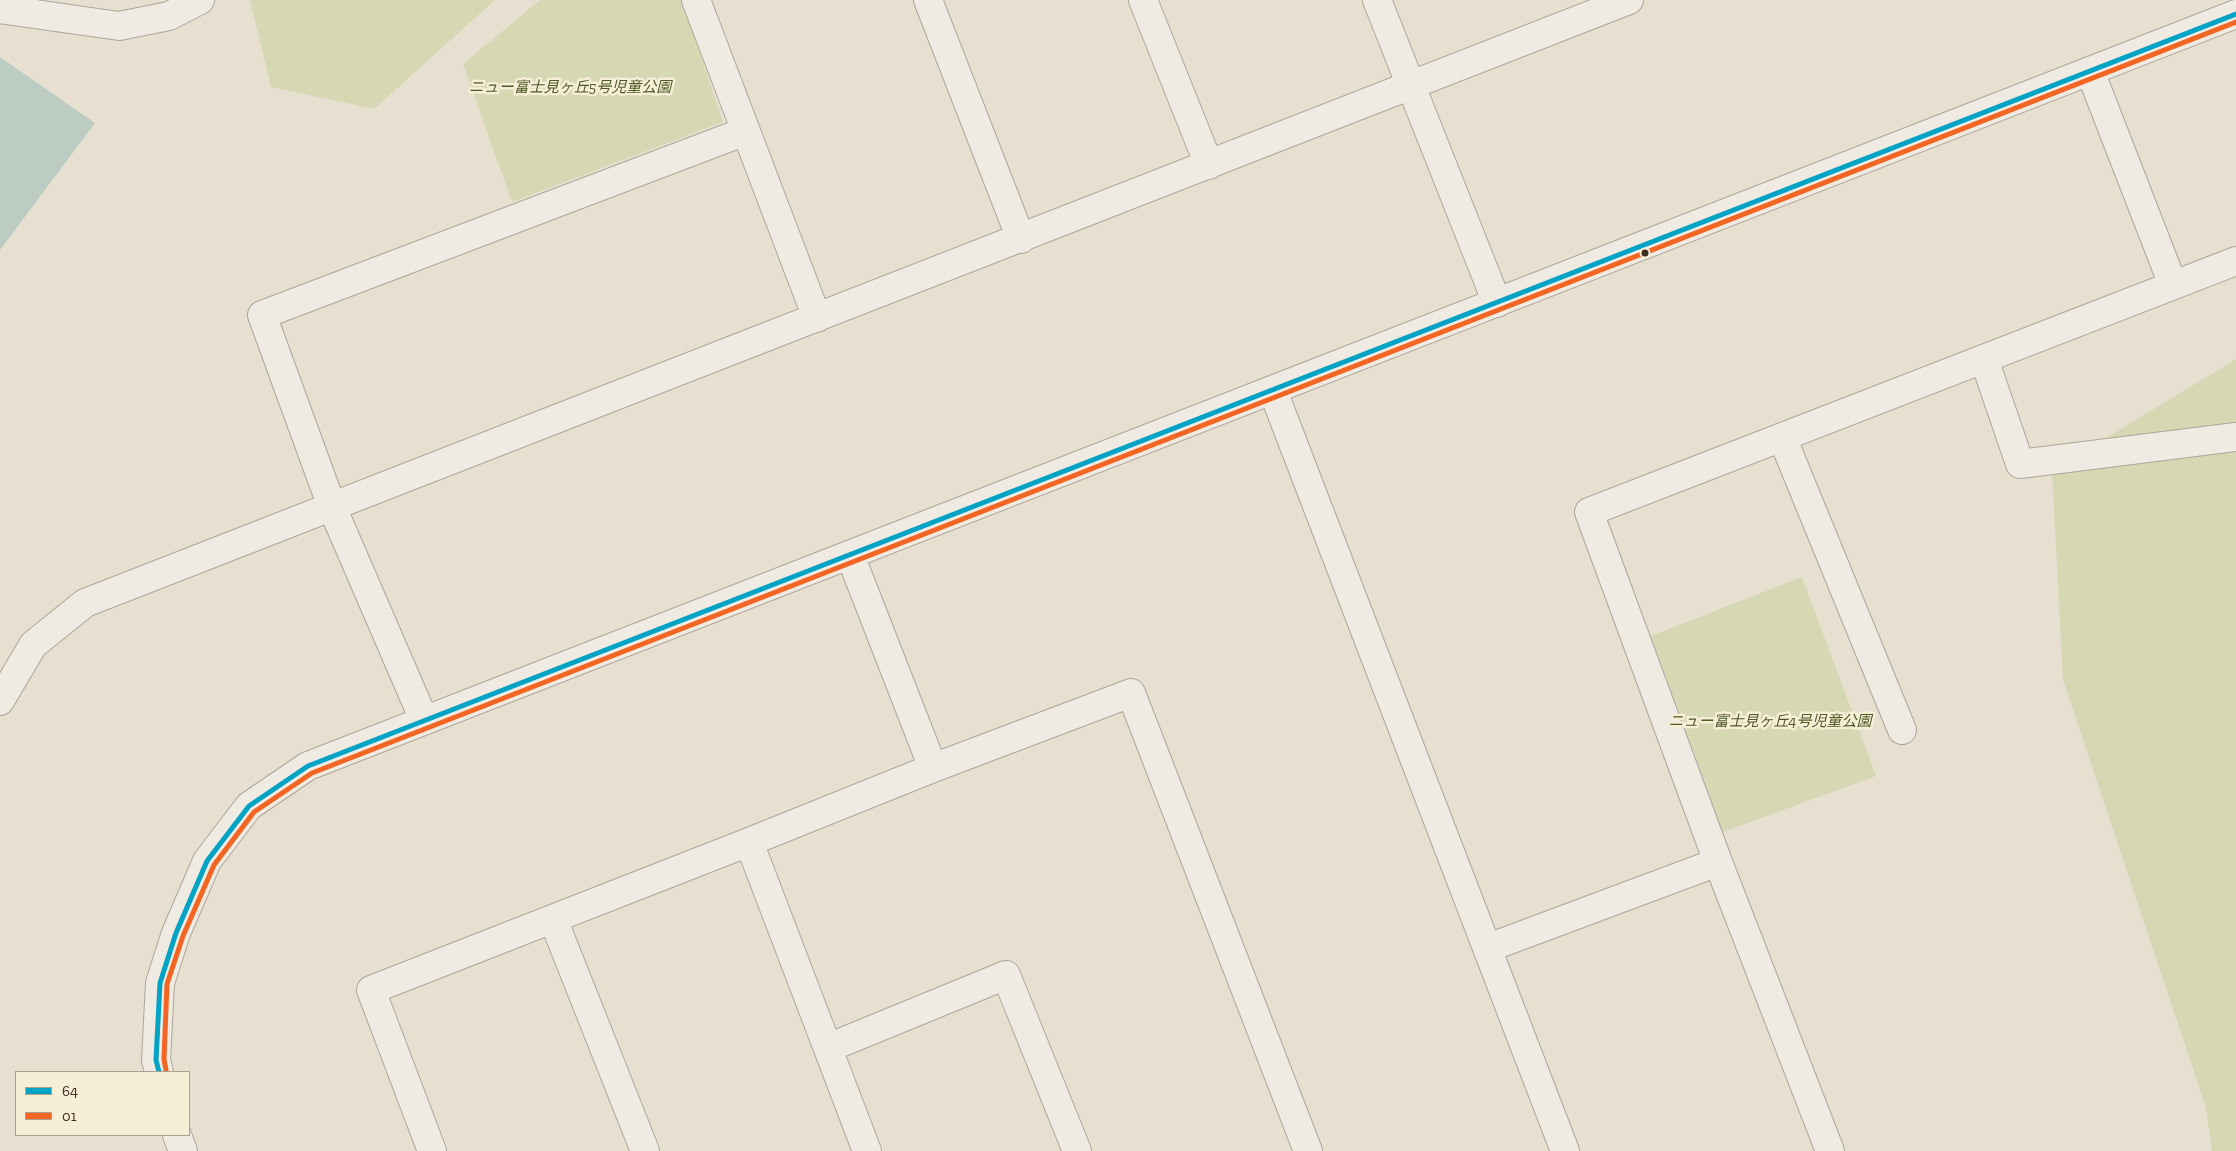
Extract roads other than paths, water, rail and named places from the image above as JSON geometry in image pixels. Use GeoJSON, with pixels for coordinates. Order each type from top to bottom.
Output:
{"type":"FeatureCollection","features":[{"type":"Feature","properties":{"kind":"street"},"geometry":{"type":"LineString","coordinates":[[0,9],[119,26],[169,16],[200,0]]}},
{"type":"Feature","properties":{"kind":"street"},"geometry":{"type":"LineString","coordinates":[[696,0],[817,318]]}},
{"type":"Feature","properties":{"kind":"street"},"geometry":{"type":"LineString","coordinates":[[928,0],[1020,239]]}},
{"type":"Feature","properties":{"kind":"street"},"geometry":{"type":"LineString","coordinates":[[1143,0],[1209,165]]}},
{"type":"Feature","properties":{"kind":"street"},"geometry":{"type":"LineString","coordinates":[[1377,0],[1497,303]]}},
{"type":"Feature","properties":{"kind":"street"},"geometry":{"type":"LineString","coordinates":[[0,701],[33,645],[85,603],[1410,86],[1599,5],[1629,0]]}},
{"type":"Feature","properties":{"kind":"street"},"geometry":{"type":"LineString","coordinates":[[159,1071],[156,1060],[160,983],[176,933],[207,861],[249,806],[308,766],[1274,391],[2236,14]]}},
{"type":"Feature","properties":{"kind":"street"},"geometry":{"type":"LineString","coordinates":[[2090,71],[2173,285]]}},
{"type":"Feature","properties":{"kind":"street"},"geometry":{"type":"LineString","coordinates":[[424,720],[332,506],[262,315],[746,131]]}},
{"type":"Feature","properties":{"kind":"street"},"geometry":{"type":"LineString","coordinates":[[1830,1151],[1718,862],[1589,512],[2236,260]]}},
{"type":"Feature","properties":{"kind":"street"},"geometry":{"type":"LineString","coordinates":[[1984,359],[2020,464],[2236,437]]}},
{"type":"Feature","properties":{"kind":"street"},"geometry":{"type":"LineString","coordinates":[[1274,391],[1488,948],[1562,1150]]}},
{"type":"Feature","properties":{"kind":"street"},"geometry":{"type":"LineString","coordinates":[[1782,437],[1902,730]]}},
{"type":"Feature","properties":{"kind":"street"},"geometry":{"type":"LineString","coordinates":[[850,555],[933,768]]}},
{"type":"Feature","properties":{"kind":"street"},"geometry":{"type":"LineString","coordinates":[[432,1151],[370,990],[933,768],[1131,693],[1308,1151]]}},
{"type":"Feature","properties":{"kind":"street"},"geometry":{"type":"LineString","coordinates":[[749,842],[867,1151]]}},
{"type":"Feature","properties":{"kind":"street"},"geometry":{"type":"LineString","coordinates":[[1488,948],[1718,862]]}},
{"type":"Feature","properties":{"kind":"street"},"geometry":{"type":"LineString","coordinates":[[553,919],[645,1151]]}},
{"type":"Feature","properties":{"kind":"street"},"geometry":{"type":"LineString","coordinates":[[828,1048],[1006,975],[1077,1151]]}},
{"type":"Feature","properties":{"kind":"street"},"geometry":{"type":"LineString","coordinates":[[177,1136],[183,1151]]}},
{"type":"Feature","properties":{"kind":"park label","name":"ニュー富士見ヶ丘5号児童公園"},"geometry":{"type":"Point","coordinates":[570,88]}},
{"type":"Feature","properties":{"kind":"park label","name":"ニュー富士見ヶ丘4号児童公園"},"geometry":{"type":"Point","coordinates":[1770,722]}}]}
